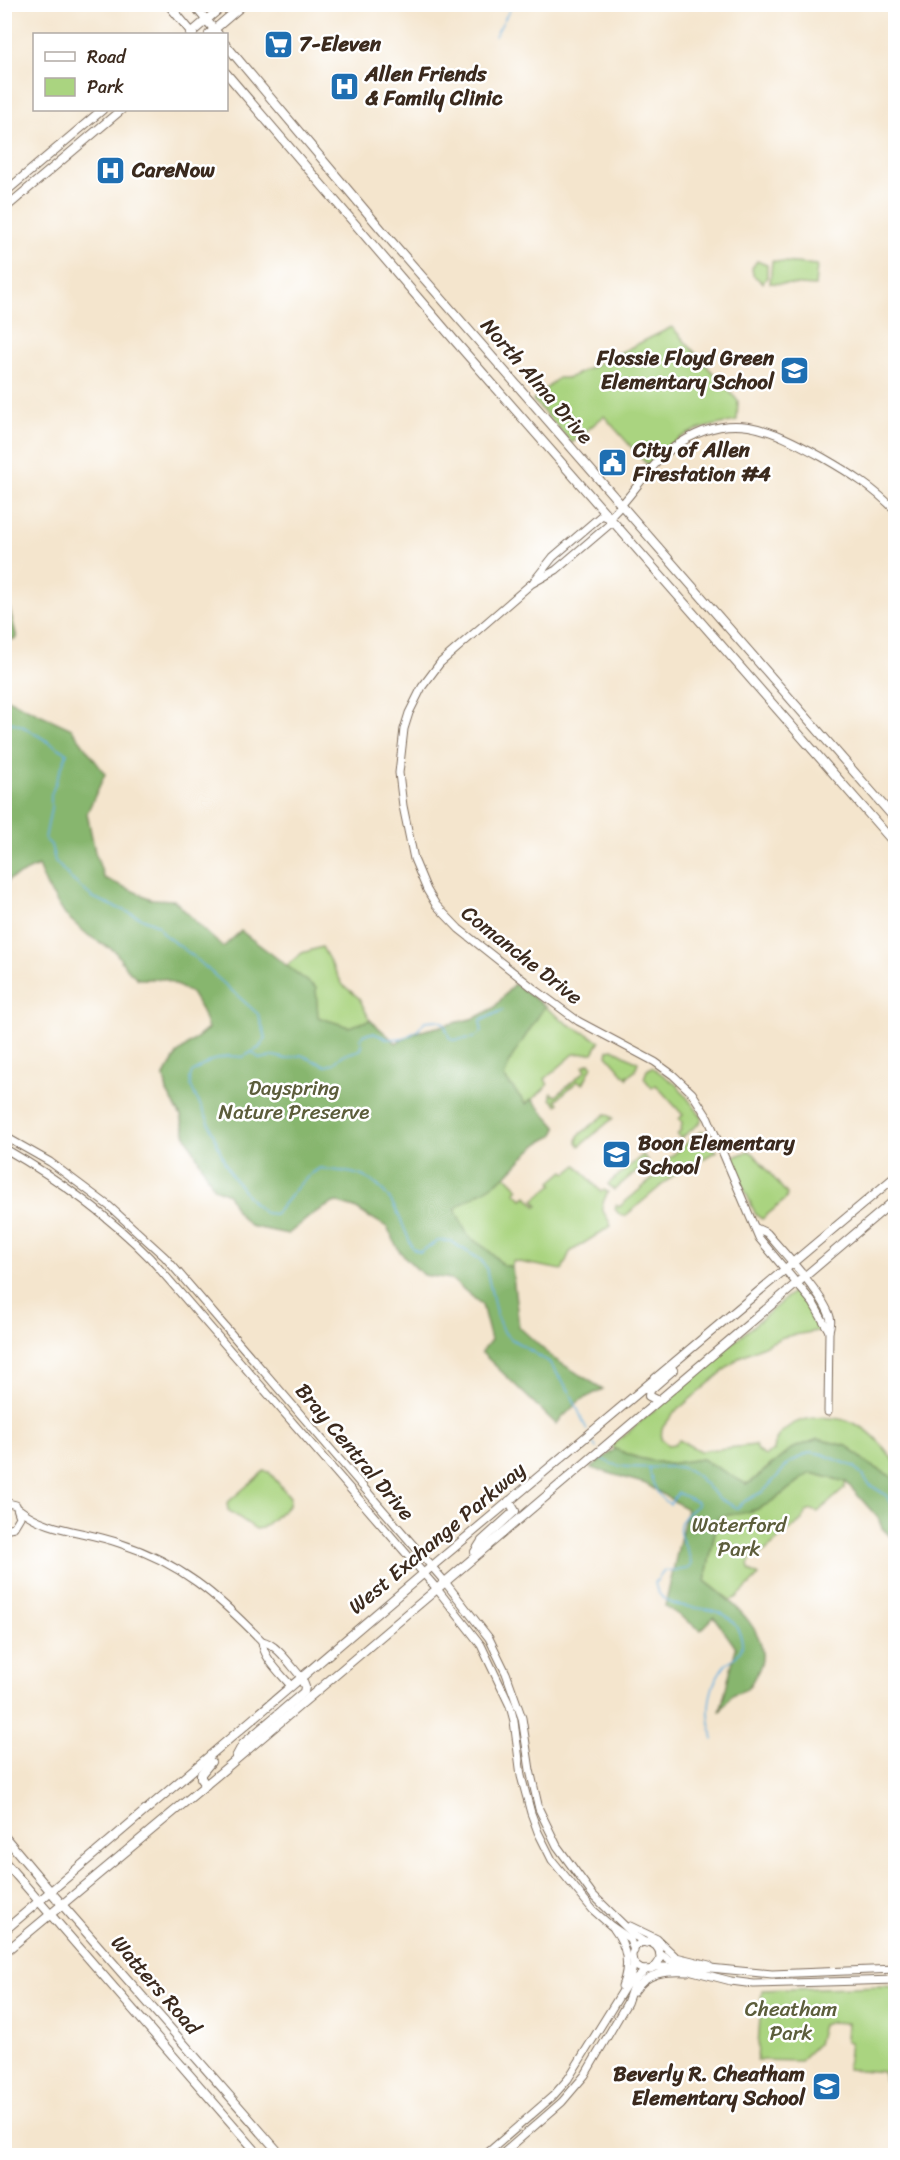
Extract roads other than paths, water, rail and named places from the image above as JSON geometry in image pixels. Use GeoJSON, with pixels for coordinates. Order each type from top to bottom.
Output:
{"type":"FeatureCollection","features":[{"type":"Feature","properties":{"kind":"main road"},"geometry":{"type":"LineString","coordinates":[[168,4],[191,33]]}},
{"type":"Feature","properties":{"kind":"main road"},"geometry":{"type":"LineString","coordinates":[[193,4],[214,33],[244,4]]}},
{"type":"Feature","properties":{"kind":"main road"},"geometry":{"type":"LineString","coordinates":[[193,33],[225,4]]}},
{"type":"Feature","properties":{"kind":"main road","name":"North Alma Drive"},"geometry":{"type":"LineString","coordinates":[[228,47],[386,235],[896,820]]}},
{"type":"Feature","properties":{"kind":"main road","name":"North Alma Drive"},"geometry":{"type":"LineString","coordinates":[[228,75],[609,518],[896,846]]}},
{"type":"Feature","properties":{"kind":"main road"},"geometry":{"type":"LineString","coordinates":[[4,193],[101,111]]}},
{"type":"Feature","properties":{"kind":"main road"},"geometry":{"type":"LineString","coordinates":[[6,206],[120,111]]}},
{"type":"Feature","properties":{"kind":"main road"},"geometry":{"type":"LineString","coordinates":[[89,121],[96,131]]}},
{"type":"Feature","properties":{"kind":"main road"},"geometry":{"type":"LineString","coordinates":[[374,245],[386,235]]}},
{"type":"Feature","properties":{"kind":"main road","name":"West Exchange Parkway"},"geometry":{"type":"LineString","coordinates":[[4,1931],[509,1500],[896,1176]]}},
{"type":"Feature","properties":{"kind":"main road"},"geometry":{"type":"LineString","coordinates":[[878,1214],[896,1192]]}},
{"type":"Feature","properties":{"kind":"main road","name":"West Exchange Parkway"},"geometry":{"type":"LineString","coordinates":[[4,1953],[206,1785],[896,1199]]}},
{"type":"Feature","properties":{"kind":"main road"},"geometry":{"type":"LineString","coordinates":[[657,1400],[649,1396],[650,1390],[699,1348],[708,1333]]}},
{"type":"Feature","properties":{"kind":"main road"},"geometry":{"type":"LineString","coordinates":[[468,1562],[482,1541],[515,1511],[509,1500]]}},
{"type":"Feature","properties":{"kind":"main road"},"geometry":{"type":"LineString","coordinates":[[232,1762],[243,1744],[304,1692],[301,1677]]}},
{"type":"Feature","properties":{"kind":"main road"},"geometry":{"type":"LineString","coordinates":[[206,1785],[201,1778],[203,1770],[238,1738],[244,1727]]}},
{"type":"Feature","properties":{"kind":"main road","name":"Watters Road"},"geometry":{"type":"LineString","coordinates":[[4,1836],[282,2156]]}},
{"type":"Feature","properties":{"kind":"main road","name":"Watters Road"},"geometry":{"type":"LineString","coordinates":[[4,1861],[260,2156]]}},
{"type":"Feature","properties":{"kind":"street","name":"Comanche Drive"},"geometry":{"type":"LineString","coordinates":[[609,518],[671,449],[703,431],[733,426],[751,426],[780,434],[856,476],[883,497],[896,511]]}},
{"type":"Feature","properties":{"kind":"street","name":"Comanche Drive"},"geometry":{"type":"LineString","coordinates":[[531,584],[543,567],[602,515],[609,518]]}},
{"type":"Feature","properties":{"kind":"street","name":"Comanche Drive"},"geometry":{"type":"LineString","coordinates":[[609,518],[610,524],[574,555],[556,570],[531,584],[440,663],[422,687],[409,713],[400,745],[399,773],[403,806],[418,871],[426,890],[436,905],[468,937],[578,1021],[655,1062],[682,1082],[696,1099],[708,1118],[756,1228],[766,1233],[800,1280],[820,1297],[828,1312],[831,1323],[828,1412]]}},
{"type":"Feature","properties":{"kind":"street"},"geometry":{"type":"LineString","coordinates":[[566,546],[574,555]]}},
{"type":"Feature","properties":{"kind":"street","name":"Bray Central Drive"},"geometry":{"type":"LineString","coordinates":[[4,1136],[50,1162],[109,1206],[165,1257],[444,1582],[489,1638],[506,1673],[522,1718],[539,1809],[557,1846],[583,1884],[635,1936],[646,1943]]}},
{"type":"Feature","properties":{"kind":"street","name":"Bray Central Drive"},"geometry":{"type":"LineString","coordinates":[[4,1148],[44,1171],[80,1196],[102,1213],[150,1258],[437,1589],[481,1645],[510,1706],[521,1776],[538,1832],[552,1860],[578,1892],[610,1925],[630,1939],[634,1952]]}},
{"type":"Feature","properties":{"kind":"street"},"geometry":{"type":"LineString","coordinates":[[4,1502],[12,1503],[41,1522],[118,1542],[154,1556],[189,1576],[237,1614],[261,1641],[268,1657],[291,1686]]}},
{"type":"Feature","properties":{"kind":"street"},"geometry":{"type":"LineString","coordinates":[[4,1529],[14,1527],[18,1523],[19,1509]]}},
{"type":"Feature","properties":{"kind":"street"},"geometry":{"type":"LineString","coordinates":[[18,1523],[41,1522]]}},
{"type":"Feature","properties":{"kind":"street"},"geometry":{"type":"LineString","coordinates":[[261,1641],[267,1642],[274,1648],[301,1677]]}},
{"type":"Feature","properties":{"kind":"street"},"geometry":{"type":"LineString","coordinates":[[620,1920],[641,1933],[657,1939],[676,1957],[702,1962],[712,1967]]}},
{"type":"Feature","properties":{"kind":"street"},"geometry":{"type":"LineString","coordinates":[[610,1925],[622,1939],[626,1957],[625,1980],[618,1998]]}},
{"type":"Feature","properties":{"kind":"street"},"geometry":{"type":"LineString","coordinates":[[484,2156],[553,2096],[568,2079],[630,1979],[634,1952],[638,1946],[646,1943],[654,1945],[660,1954],[671,1961],[700,1967],[772,1974],[896,1970]]}},
{"type":"Feature","properties":{"kind":"street"},"geometry":{"type":"LineString","coordinates":[[655,1967],[659,1962],[660,1954]]}},
{"type":"Feature","properties":{"kind":"street"},"geometry":{"type":"LineString","coordinates":[[634,1963],[646,1970]]}},
{"type":"Feature","properties":{"kind":"street"},"geometry":{"type":"LineString","coordinates":[[627,2003],[635,1980],[646,1970],[655,1967],[677,1967],[707,1976]]}},
{"type":"Feature","properties":{"kind":"street"},"geometry":{"type":"LineString","coordinates":[[500,2156],[562,2102],[578,2085],[592,2066],[641,1982],[654,1975],[678,1972],[731,1981],[772,1984],[896,1980]]}},
{"type":"Feature","properties":{"kind":"waterway"},"geometry":{"type":"LineString","coordinates":[[495,36],[513,4]]}},
{"type":"Feature","properties":{"kind":"waterway"},"geometry":{"type":"LineString","coordinates":[[4,720],[22,726],[67,753],[51,795],[45,839],[51,845],[55,861],[92,897],[158,925],[163,934],[193,956],[258,1014],[266,1038],[259,1048],[243,1057],[228,1056],[210,1061],[192,1073],[190,1078],[191,1086],[208,1120],[225,1163],[254,1204],[265,1213],[275,1214],[301,1183],[320,1168],[357,1174],[373,1182],[382,1189],[395,1207],[413,1249],[420,1252],[438,1241],[450,1241],[481,1260],[486,1268],[502,1329],[508,1337],[549,1362],[570,1392],[587,1430]]}},
{"type":"Feature","properties":{"kind":"waterway"},"geometry":{"type":"LineString","coordinates":[[253,1053],[260,1059],[274,1056],[286,1059],[301,1055],[326,1066],[333,1064],[343,1055],[360,1050],[364,1034],[373,1033],[388,1039],[404,1038],[417,1031],[425,1021],[437,1020],[444,1023],[452,1040],[473,1038],[482,1032],[480,1021],[503,1010]]}},
{"type":"Feature","properties":{"kind":"waterway"},"geometry":{"type":"LineString","coordinates":[[590,1437],[596,1448]]}},
{"type":"Feature","properties":{"kind":"waterway"},"geometry":{"type":"LineString","coordinates":[[600,1455],[605,1461],[623,1466],[683,1468],[695,1475],[720,1499],[737,1508],[764,1491],[790,1462],[811,1452],[822,1454],[855,1467],[870,1485],[886,1495],[896,1514]]}},
{"type":"Feature","properties":{"kind":"waterway"},"geometry":{"type":"LineString","coordinates":[[649,1467],[655,1488],[665,1502],[670,1504],[678,1493],[697,1502],[697,1505],[686,1514],[680,1524],[681,1536],[691,1565],[687,1569],[664,1571],[655,1583],[659,1594],[667,1601],[677,1605],[724,1614],[732,1621],[742,1642],[741,1650],[724,1666],[712,1690],[709,1710],[713,1740]]}},
{"type":"Feature","properties":{"kind":"place","name":"7-Eleven"},"geometry":{"type":"Point","coordinates":[278,44]}},
{"type":"Feature","properties":{"kind":"place","name":"Allen Friends & Family Clinic"},"geometry":{"type":"Point","coordinates":[344,86]}},
{"type":"Feature","properties":{"kind":"place","name":"CareNow"},"geometry":{"type":"Point","coordinates":[111,170]}},
{"type":"Feature","properties":{"kind":"place","name":"Flossie Floyd Green Elementary School"},"geometry":{"type":"Point","coordinates":[795,370]}},
{"type":"Feature","properties":{"kind":"place","name":"City of Allen Firestation #4"},"geometry":{"type":"Point","coordinates":[612,462]}},
{"type":"Feature","properties":{"kind":"place","name":"Boon Elementary School"},"geometry":{"type":"Point","coordinates":[617,1155]}},
{"type":"Feature","properties":{"kind":"place","name":"Beverly R. Cheatham Elementary School"},"geometry":{"type":"Point","coordinates":[826,2086]}},
{"type":"Feature","properties":{"kind":"park label","name":"Dayspring Nature Preserve"},"geometry":{"type":"Point","coordinates":[294,1100]}},
{"type":"Feature","properties":{"kind":"park label","name":"Waterford Park"},"geometry":{"type":"Point","coordinates":[739,1537]}},
{"type":"Feature","properties":{"kind":"park label","name":"Cheatham Park"},"geometry":{"type":"Point","coordinates":[791,2021]}}]}
